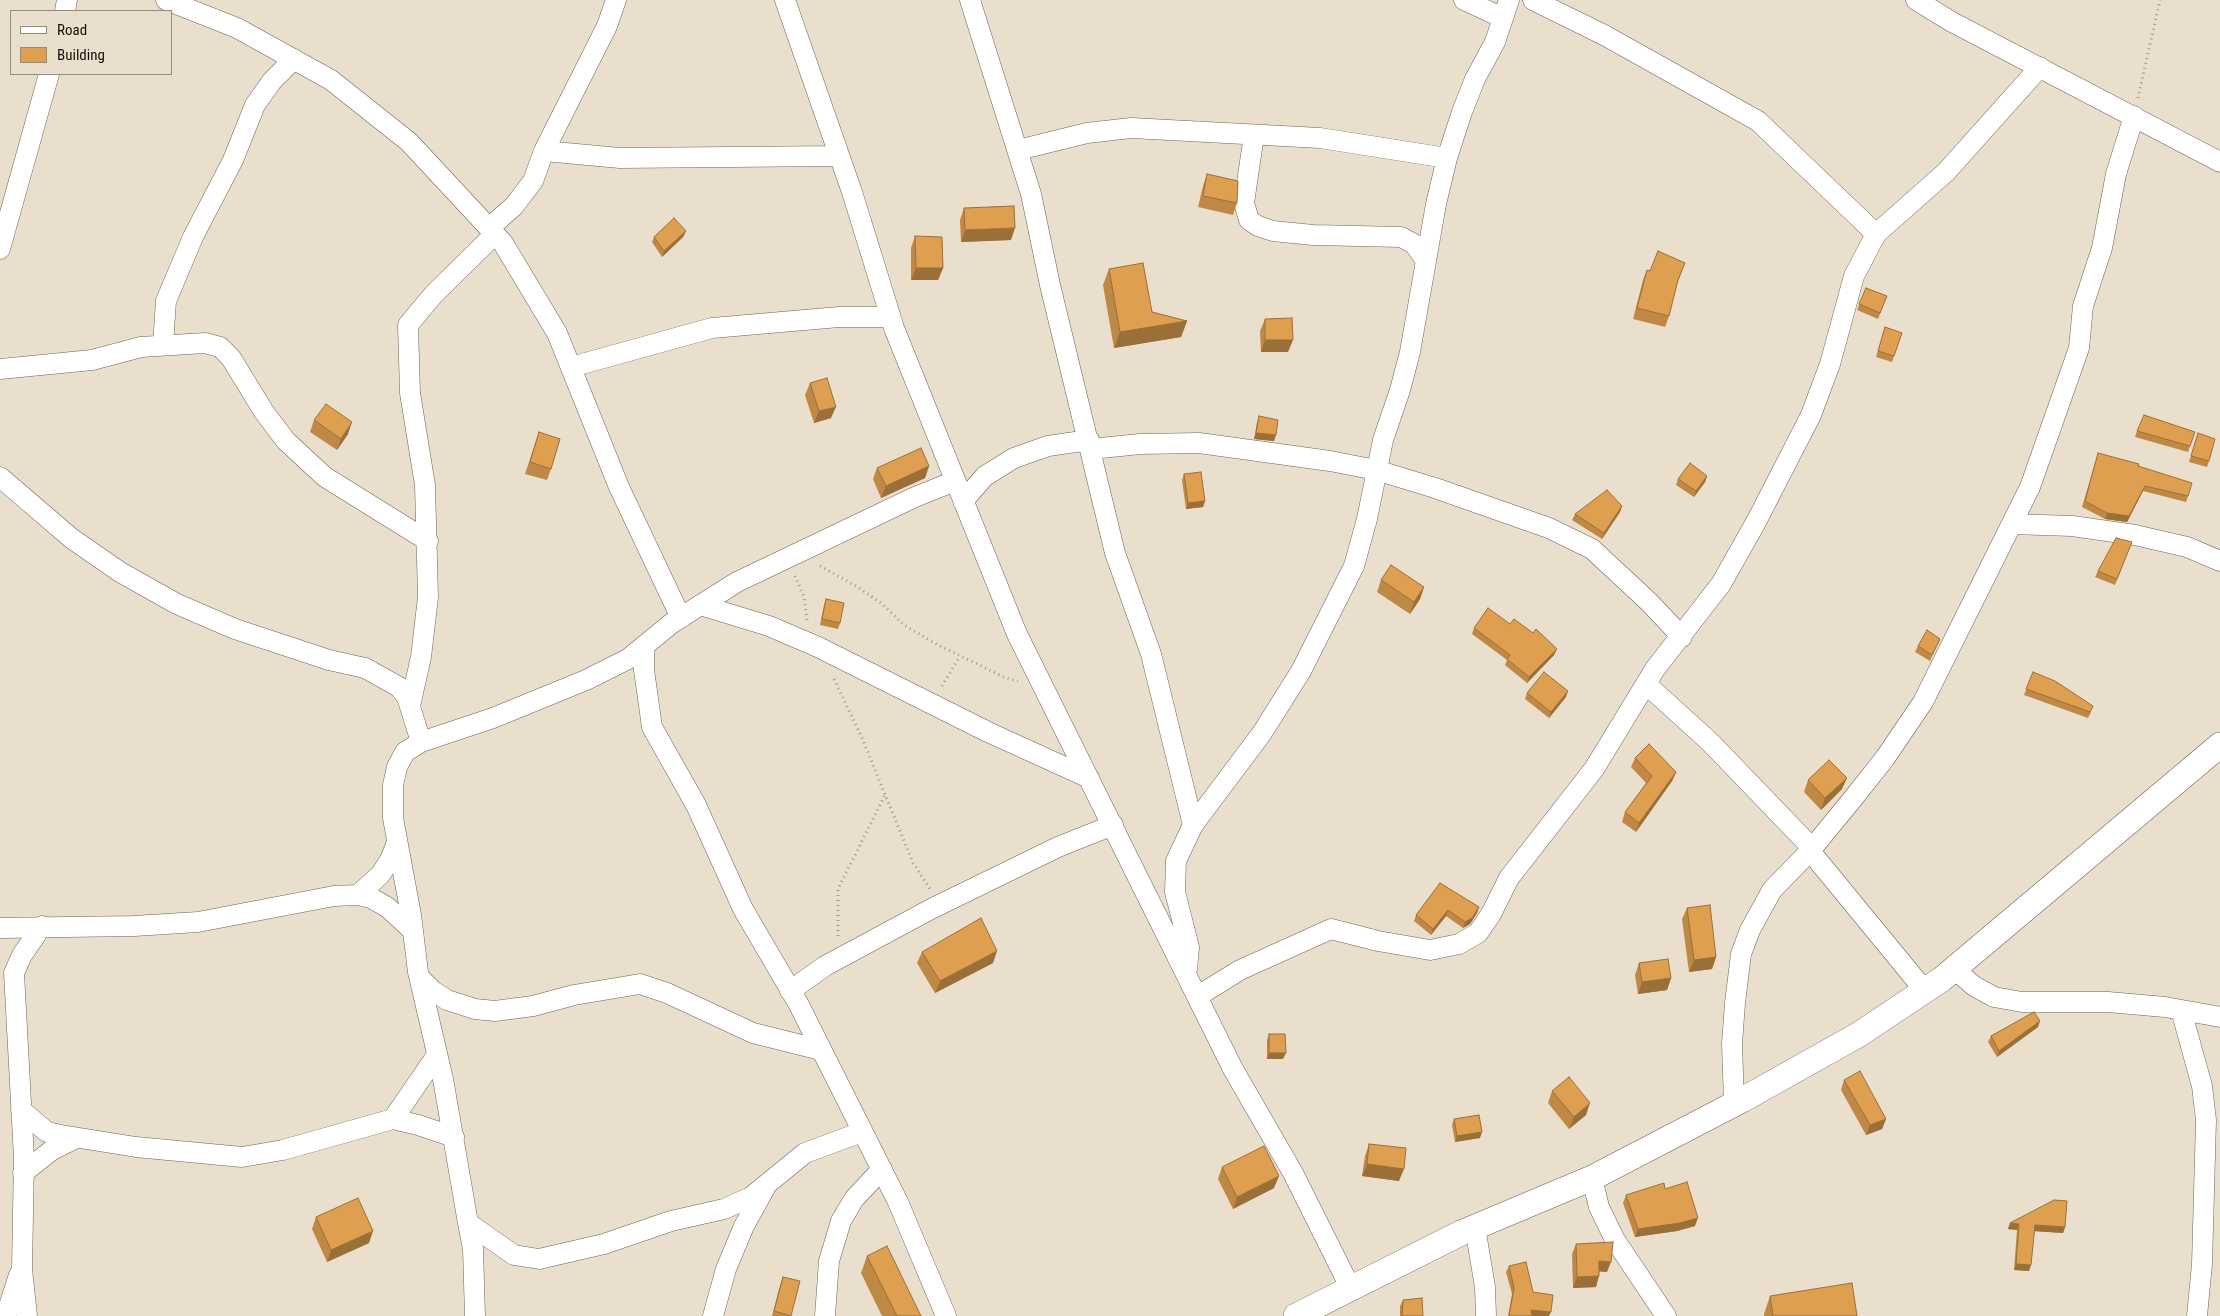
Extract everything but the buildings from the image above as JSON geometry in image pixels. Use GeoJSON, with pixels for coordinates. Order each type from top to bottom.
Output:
{"type":"FeatureCollection","features":[{"type":"Feature","properties":{"kind":"street"},"geometry":{"type":"LineString","coordinates":[[166,0],[237,28],[331,80],[409,142],[503,243],[557,333],[619,487],[681,618]]}},
{"type":"Feature","properties":{"kind":"street"},"geometry":{"type":"LineString","coordinates":[[410,706],[421,657],[428,597],[428,541],[425,485],[410,393],[408,325],[519,200],[532,181],[544,151],[608,26],[616,0]]}},
{"type":"Feature","properties":{"kind":"street"},"geometry":{"type":"LineString","coordinates":[[785,0],[839,156],[890,317],[1017,634],[1233,1069],[1293,1173],[1350,1287]]}},
{"type":"Feature","properties":{"kind":"street"},"geometry":{"type":"LineString","coordinates":[[970,0],[1031,194],[1050,286],[1115,553],[1151,654],[1193,825]]}},
{"type":"Feature","properties":{"kind":"street"},"geometry":{"type":"LineString","coordinates":[[1187,973],[1189,947],[1175,892],[1174,874],[1181,846],[1193,825],[1262,733],[1301,671],[1354,566],[1367,519],[1376,470],[1410,352],[1436,204],[1447,158],[1475,79],[1495,42],[1506,9],[1464,0]]}},
{"type":"Feature","properties":{"kind":"street"},"geometry":{"type":"LineString","coordinates":[[1533,0],[1604,35],[1758,121],[1876,234]]}},
{"type":"Feature","properties":{"kind":"street"},"geometry":{"type":"LineString","coordinates":[[1916,0],[2220,162]]}},
{"type":"Feature","properties":{"kind":"street"},"geometry":{"type":"LineString","coordinates":[[163,345],[166,301],[184,257],[233,160],[255,105],[272,81],[294,59]]}},
{"type":"Feature","properties":{"kind":"street"},"geometry":{"type":"LineString","coordinates":[[1198,996],[1240,970],[1331,929],[1378,941],[1430,950],[1459,944],[1478,933],[1491,914],[1509,878],[1594,769],[1655,669],[1682,637],[1721,584],[1756,522],[1811,415],[1830,364],[1854,276],[1876,234],[1946,172],[1984,132],[2040,67]]}},
{"type":"Feature","properties":{"kind":"street"},"geometry":{"type":"LineString","coordinates":[[0,249],[49,75]]}},
{"type":"Feature","properties":{"kind":"street"},"geometry":{"type":"LineString","coordinates":[[1734,1104],[1732,1044],[1741,954],[1750,930],[1772,890],[1811,849],[1885,758],[1923,702],[2030,486],[2079,348],[2083,306],[2102,248],[2116,174],[2134,116]]}},
{"type":"Feature","properties":{"kind":"street"},"geometry":{"type":"LineString","coordinates":[[1018,150],[1088,134],[1131,128],[1320,138],[1447,158]]}},
{"type":"Feature","properties":{"kind":"street"},"geometry":{"type":"LineString","coordinates":[[1254,135],[1244,203],[1249,220],[1258,226],[1273,231],[1313,235],[1401,237],[1414,244],[1426,261]]}},
{"type":"Feature","properties":{"kind":"street"},"geometry":{"type":"LineString","coordinates":[[544,151],[620,158],[839,156]]}},
{"type":"Feature","properties":{"kind":"street"},"geometry":{"type":"LineString","coordinates":[[571,367],[712,328],[839,317],[890,317]]}},
{"type":"Feature","properties":{"kind":"street"},"geometry":{"type":"LineString","coordinates":[[0,369],[92,360],[141,347],[206,343],[220,347],[231,358],[264,412],[286,442],[325,477],[428,541]]}},
{"type":"Feature","properties":{"kind":"street"},"geometry":{"type":"LineString","coordinates":[[963,501],[985,476],[1014,458],[1048,446],[1199,443],[1330,461],[1376,470],[1549,528],[1592,549],[1649,602],[1682,637]]}},
{"type":"Feature","properties":{"kind":"street"},"geometry":{"type":"LineString","coordinates":[[0,477],[71,538],[120,572],[177,604],[235,629],[329,660],[365,668],[399,687],[407,697],[422,742]]}},
{"type":"Feature","properties":{"kind":"street"},"geometry":{"type":"LineString","coordinates":[[471,1314],[473,1249],[454,1137],[419,977],[393,818],[393,785],[397,767],[405,752],[422,742],[493,718],[586,680],[628,659],[681,618],[738,582],[915,497],[955,481]]}},
{"type":"Feature","properties":{"kind":"street"},"geometry":{"type":"LineString","coordinates":[[2012,524],[2072,526],[2135,535],[2188,547],[2220,561]]}},
{"type":"Feature","properties":{"kind":"street"},"geometry":{"type":"LineString","coordinates":[[700,606],[769,626],[824,650],[932,704],[1089,778]]}},
{"type":"Feature","properties":{"kind":"street"},"geometry":{"type":"LineString","coordinates":[[644,646],[644,670],[652,727],[711,835],[760,941],[790,991],[882,1169],[946,1316]]}},
{"type":"Feature","properties":{"kind":"street"},"geometry":{"type":"LineString","coordinates":[[1646,684],[1723,754],[1811,849],[1925,991]]}},
{"type":"Feature","properties":{"kind":"street"},"geometry":{"type":"LineString","coordinates":[[1296,1316],[1350,1287],[1475,1227],[1592,1178],[1734,1104],[1858,1035],[1954,970],[2220,745]]}},
{"type":"Feature","properties":{"kind":"street"},"geometry":{"type":"LineString","coordinates":[[790,991],[838,959],[940,905],[1058,847],[1113,825]]}},
{"type":"Feature","properties":{"kind":"street"},"geometry":{"type":"LineString","coordinates":[[358,894],[380,874],[390,860],[397,842]]}},
{"type":"Feature","properties":{"kind":"street"},"geometry":{"type":"LineString","coordinates":[[0,928],[134,926],[198,922],[334,896],[358,894],[372,898],[387,907],[412,930]]}},
{"type":"Feature","properties":{"kind":"street"},"geometry":{"type":"LineString","coordinates":[[27,1316],[22,1268],[23,1173],[14,973],[22,956],[42,926]]}},
{"type":"Feature","properties":{"kind":"street"},"geometry":{"type":"LineString","coordinates":[[1954,970],[1974,986],[1994,997],[2022,1002],[2108,1002],[2181,1010],[2220,1018]]}},
{"type":"Feature","properties":{"kind":"street"},"geometry":{"type":"LineString","coordinates":[[419,977],[433,991],[447,1000],[475,1009],[495,1011],[533,1006],[574,995],[640,984],[668,993],[753,1033],[821,1050]]}},
{"type":"Feature","properties":{"kind":"street"},"geometry":{"type":"LineString","coordinates":[[2181,1010],[2202,1086],[2206,1120],[2202,1264],[2197,1316]]}},
{"type":"Feature","properties":{"kind":"street"},"geometry":{"type":"LineString","coordinates":[[393,1119],[437,1055]]}},
{"type":"Feature","properties":{"kind":"street"},"geometry":{"type":"LineString","coordinates":[[21,1110],[47,1132],[76,1138],[188,1153],[242,1157],[283,1150],[393,1119],[454,1137]]}},
{"type":"Feature","properties":{"kind":"street"},"geometry":{"type":"LineString","coordinates":[[468,1223],[514,1255],[539,1259],[604,1244],[671,1222],[724,1209],[751,1197],[805,1153],[862,1132]]}},
{"type":"Feature","properties":{"kind":"street"},"geometry":{"type":"LineString","coordinates":[[23,1173],[52,1150],[76,1138]]}},
{"type":"Feature","properties":{"kind":"street"},"geometry":{"type":"LineString","coordinates":[[825,1316],[829,1261],[841,1221],[854,1199],[882,1169]]}},
{"type":"Feature","properties":{"kind":"street"},"geometry":{"type":"LineString","coordinates":[[1592,1178],[1599,1207],[1615,1240],[1666,1316]]}},
{"type":"Feature","properties":{"kind":"street"},"geometry":{"type":"LineString","coordinates":[[713,1316],[726,1269],[744,1226],[767,1184]]}},
{"type":"Feature","properties":{"kind":"street"},"geometry":{"type":"LineString","coordinates":[[1475,1227],[1485,1287],[1486,1316]]}},
{"type":"Feature","properties":{"kind":"street"},"geometry":{"type":"LineString","coordinates":[[6,1316],[22,1268]]}},
{"type":"Feature","properties":{"kind":"path"},"geometry":{"type":"LineString","coordinates":[[2134,116],[2160,0]]}},
{"type":"Feature","properties":{"kind":"path"},"geometry":{"type":"LineString","coordinates":[[788,557],[804,597],[809,625],[824,650]]}},
{"type":"Feature","properties":{"kind":"path"},"geometry":{"type":"LineString","coordinates":[[788,557],[856,586],[881,603],[904,625],[960,656],[1006,678],[1043,686]]}},
{"type":"Feature","properties":{"kind":"path"},"geometry":{"type":"LineString","coordinates":[[932,704],[960,656]]}},
{"type":"Feature","properties":{"kind":"path"},"geometry":{"type":"LineString","coordinates":[[834,678],[862,738],[913,863],[940,905]]}},
{"type":"Feature","properties":{"kind":"path"},"geometry":{"type":"LineString","coordinates":[[838,959],[838,889],[885,796]]}}]}
